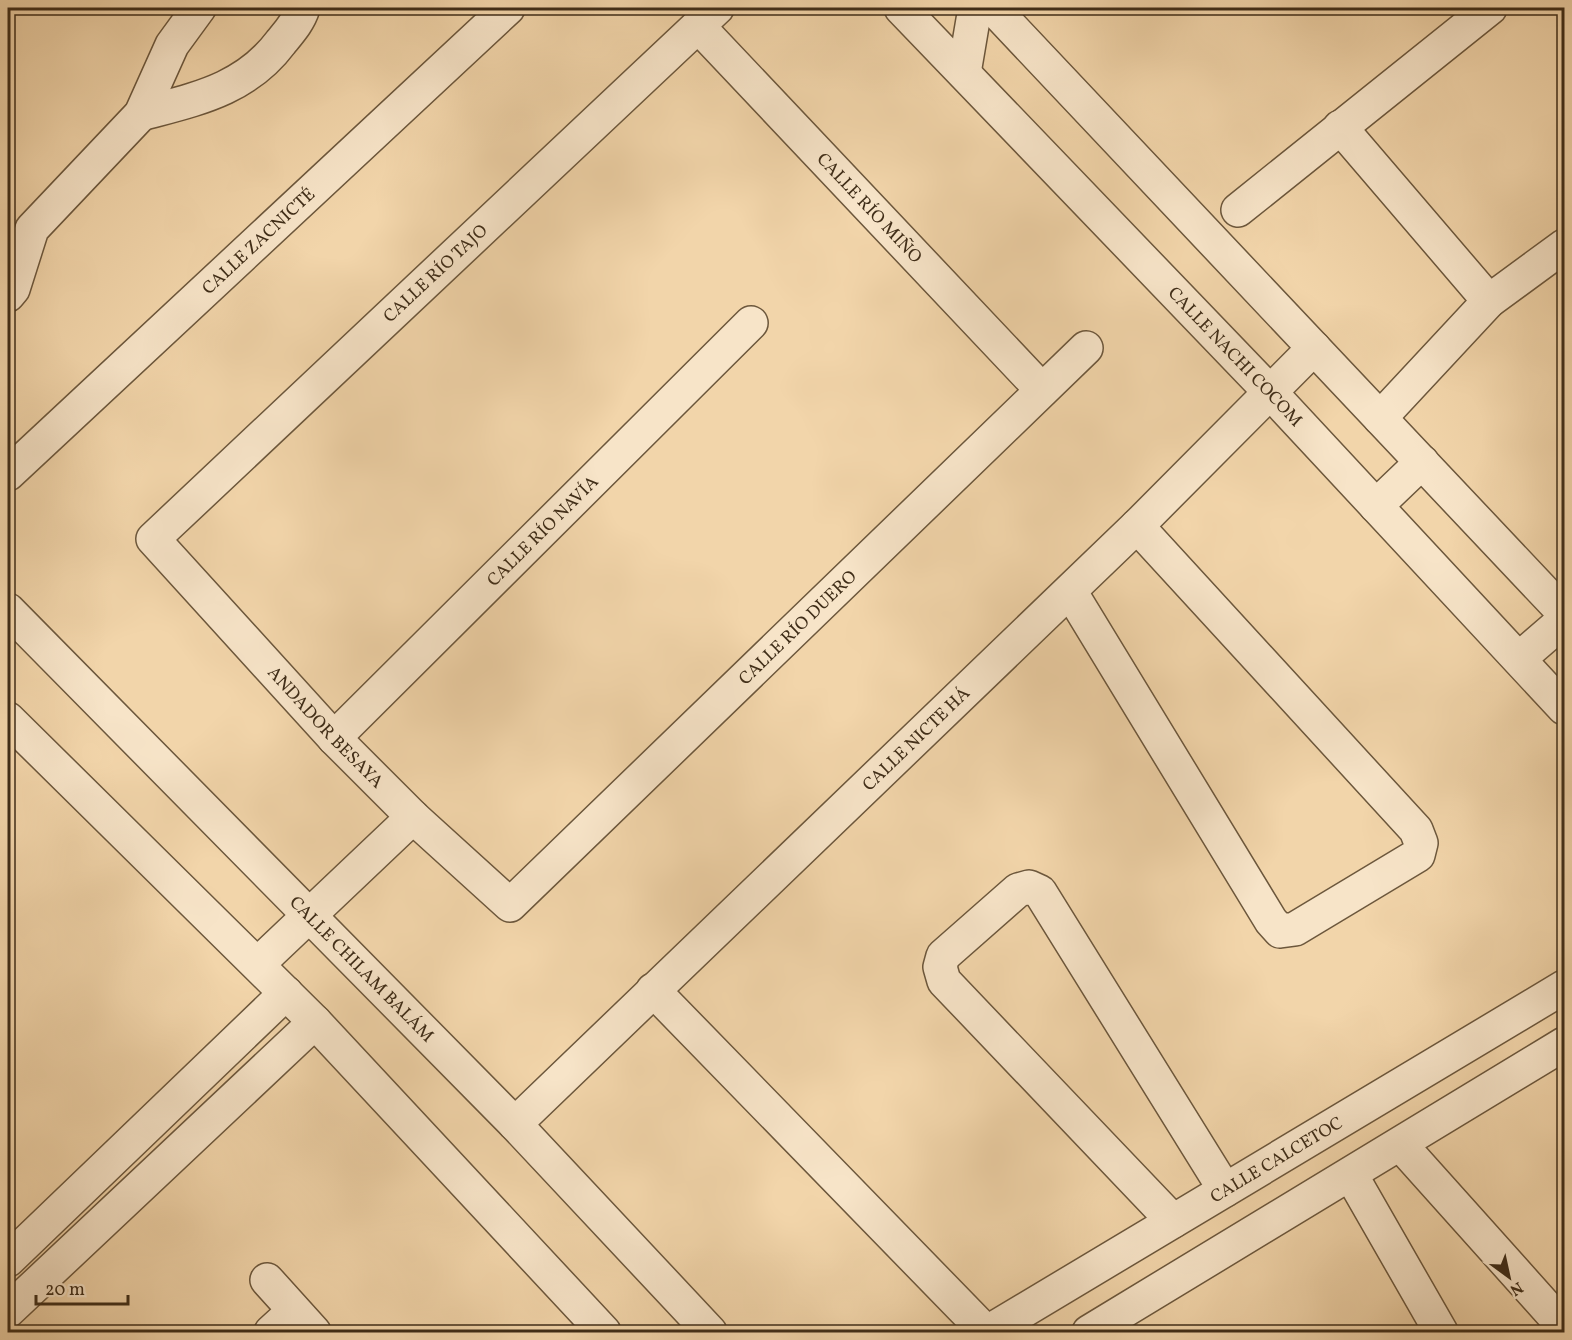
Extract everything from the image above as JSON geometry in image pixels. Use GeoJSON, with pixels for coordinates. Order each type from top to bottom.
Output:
{"type":"FeatureCollection","features":[{"type":"Feature","properties":{"kind":"street"},"geometry":{"type":"LineString","coordinates":[[8,295],[13,289],[20,230],[141,114],[172,45],[199,8]]}},
{"type":"Feature","properties":{"kind":"street"},"geometry":{"type":"LineString","coordinates":[[141,114],[227,89],[266,62],[299,20],[303,8]]}},
{"type":"Feature","properties":{"kind":"street","name":"CALLE ZACNICTÉ"},"geometry":{"type":"LineString","coordinates":[[8,474],[508,8]]}},
{"type":"Feature","properties":{"kind":"street","name":"CALLE NACHI COCOM"},"geometry":{"type":"LineString","coordinates":[[901,8],[1270,392],[1564,708]]}},
{"type":"Feature","properties":{"kind":"street"},"geometry":{"type":"LineString","coordinates":[[964,73],[975,8]]}},
{"type":"Feature","properties":{"kind":"street"},"geometry":{"type":"LineString","coordinates":[[993,8],[1564,613]]}},
{"type":"Feature","properties":{"kind":"street"},"geometry":{"type":"LineString","coordinates":[[1238,210],[1490,8]]}},
{"type":"Feature","properties":{"kind":"street","name":"CALLE RÍO MIÑO"},"geometry":{"type":"LineString","coordinates":[[708,17],[1042,390]]}},
{"type":"Feature","properties":{"kind":"street","name":"CALLE RÍO TAJO"},"geometry":{"type":"LineString","coordinates":[[153,539],[708,17]]}},
{"type":"Feature","properties":{"kind":"street"},"geometry":{"type":"LineString","coordinates":[[1340,127],[1490,301]]}},
{"type":"Feature","properties":{"kind":"street"},"geometry":{"type":"LineString","coordinates":[[1380,418],[1490,301],[1564,246]]}},
{"type":"Feature","properties":{"kind":"street","name":"CALLE RÍO NAVÍA"},"geometry":{"type":"LineString","coordinates":[[334,738],[751,323]]}},
{"type":"Feature","properties":{"kind":"street","name":"CALLE RÍO DUERO"},"geometry":{"type":"LineString","coordinates":[[510,905],[1086,348]]}},
{"type":"Feature","properties":{"kind":"street","name":"CALLE NICTE HÁ"},"geometry":{"type":"LineString","coordinates":[[515,1124],[1137,526],[1314,348]]}},
{"type":"Feature","properties":{"kind":"street"},"geometry":{"type":"LineString","coordinates":[[1376,506],[1422,462]]}},
{"type":"Feature","properties":{"kind":"street"},"geometry":{"type":"LineString","coordinates":[[1070,591],[1265,911],[1280,931],[1295,929],[1418,855],[1421,843],[1416,831],[1137,526]]}},
{"type":"Feature","properties":{"kind":"street","name":"ANDADOR BESAYA"},"geometry":{"type":"LineString","coordinates":[[153,539],[334,738],[413,817],[510,905]]}},
{"type":"Feature","properties":{"kind":"street","name":"CALLE CHILAM BALÁM"},"geometry":{"type":"LineString","coordinates":[[8,610],[515,1124],[710,1332]]}},
{"type":"Feature","properties":{"kind":"street"},"geometry":{"type":"LineString","coordinates":[[1519,660],[1564,620]]}},
{"type":"Feature","properties":{"kind":"street"},"geometry":{"type":"LineString","coordinates":[[8,719],[315,1022],[603,1332]]}},
{"type":"Feature","properties":{"kind":"street"},"geometry":{"type":"LineString","coordinates":[[258,964],[413,817]]}},
{"type":"Feature","properties":{"kind":"street"},"geometry":{"type":"LineString","coordinates":[[1173,1221],[944,981],[940,967],[943,956],[1018,890],[1029,887],[1040,892],[1225,1190]]}},
{"type":"Feature","properties":{"kind":"street","name":"CALLE CALCETOC"},"geometry":{"type":"LineString","coordinates":[[987,1332],[1564,987]]}},
{"type":"Feature","properties":{"kind":"street"},"geometry":{"type":"LineString","coordinates":[[653,990],[987,1332]]}},
{"type":"Feature","properties":{"kind":"street"},"geometry":{"type":"LineString","coordinates":[[8,1260],[286,993]]}},
{"type":"Feature","properties":{"kind":"street"},"geometry":{"type":"LineString","coordinates":[[8,1311],[315,1022]]}},
{"type":"Feature","properties":{"kind":"street"},"geometry":{"type":"LineString","coordinates":[[1089,1332],[1401,1145],[1564,1044]]}},
{"type":"Feature","properties":{"kind":"street"},"geometry":{"type":"LineString","coordinates":[[1401,1145],[1564,1327]]}},
{"type":"Feature","properties":{"kind":"street"},"geometry":{"type":"LineString","coordinates":[[1351,1175],[1441,1332]]}},
{"type":"Feature","properties":{"kind":"street"},"geometry":{"type":"LineString","coordinates":[[267,1280],[293,1325]]}}]}
